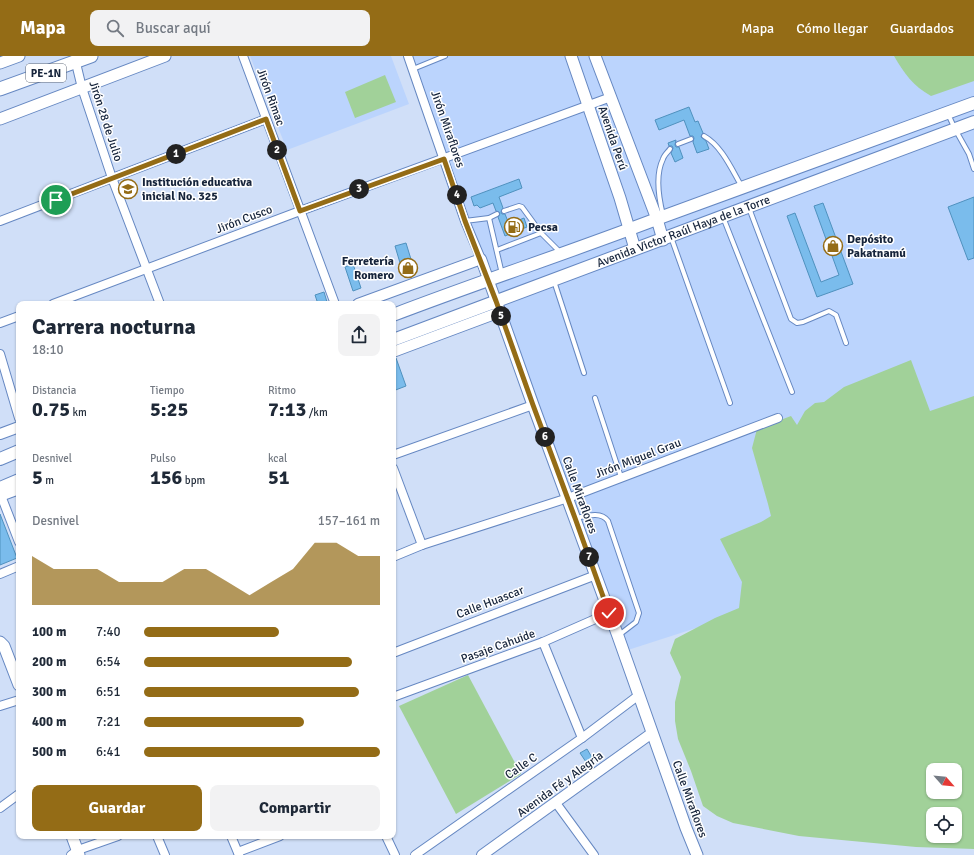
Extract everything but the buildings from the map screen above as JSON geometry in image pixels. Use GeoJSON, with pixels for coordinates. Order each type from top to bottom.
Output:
{"type":"FeatureCollection","features":[{"type":"Feature","properties":{"kind":"highway","name":"PE-1N"},"geometry":{"type":"LineString","coordinates":[[0,89],[75,59],[91,56]]}},
{"type":"Feature","properties":{"kind":"main road"},"geometry":{"type":"LineString","coordinates":[[0,63],[19,56]]}},
{"type":"Feature","properties":{"kind":"main road"},"geometry":{"type":"LineString","coordinates":[[0,119],[165,56]]}},
{"type":"Feature","properties":{"kind":"main road","name":"Avenida Perú"},"geometry":{"type":"LineString","coordinates":[[571,56],[636,249]]}},
{"type":"Feature","properties":{"kind":"main road","name":"Avenida Perú"},"geometry":{"type":"LineString","coordinates":[[595,56],[667,238]]}},
{"type":"Feature","properties":{"kind":"main road","name":"Avenida Victor Raúl Haya de la Torre"},"geometry":{"type":"LineString","coordinates":[[396,314],[974,103]]}},
{"type":"Feature","properties":{"kind":"main road"},"geometry":{"type":"LineString","coordinates":[[953,111],[965,125]]}},
{"type":"Feature","properties":{"kind":"main road","name":"Avenida Victor Raúl Haya de la Torre"},"geometry":{"type":"LineString","coordinates":[[396,339],[498,307],[553,280],[965,125]]}},
{"type":"Feature","properties":{"kind":"main road","name":"Calle Miraflores"},"geometry":{"type":"LineString","coordinates":[[498,307],[697,855]]}},
{"type":"Feature","properties":{"kind":"main road"},"geometry":{"type":"LineString","coordinates":[[0,459],[16,452]]}},
{"type":"Feature","properties":{"kind":"main road"},"geometry":{"type":"LineString","coordinates":[[0,493],[16,482]]}},
{"type":"Feature","properties":{"kind":"main road"},"geometry":{"type":"LineString","coordinates":[[0,642],[4,646],[16,677]]}},
{"type":"Feature","properties":{"kind":"main road"},"geometry":{"type":"LineString","coordinates":[[73,839],[76,853]]}},
{"type":"Feature","properties":{"kind":"street","name":"Jirón Rimac"},"geometry":{"type":"LineString","coordinates":[[243,56],[333,301]]}},
{"type":"Feature","properties":{"kind":"street","name":"Jirón Miraflores"},"geometry":{"type":"LineString","coordinates":[[408,56],[465,221],[481,259],[487,280],[498,307]]}},
{"type":"Feature","properties":{"kind":"street","name":"Jirón 28 de Julio"},"geometry":{"type":"LineString","coordinates":[[75,59],[82,88],[112,178],[159,301]]}},
{"type":"Feature","properties":{"kind":"street","name":"Jirón Cusco"},"geometry":{"type":"LineString","coordinates":[[61,301],[147,270],[300,211],[611,97]]}},
{"type":"Feature","properties":{"kind":"street"},"geometry":{"type":"LineString","coordinates":[[0,221],[266,119]]}},
{"type":"Feature","properties":{"kind":"street"},"geometry":{"type":"LineString","coordinates":[[366,301],[481,259]]}},
{"type":"Feature","properties":{"kind":"street"},"geometry":{"type":"LineString","coordinates":[[396,351],[498,307]]}},
{"type":"Feature","properties":{"kind":"street"},"geometry":{"type":"LineString","coordinates":[[0,324],[16,317]]}},
{"type":"Feature","properties":{"kind":"street"},"geometry":{"type":"LineString","coordinates":[[0,354],[16,408]]}},
{"type":"Feature","properties":{"kind":"street"},"geometry":{"type":"LineString","coordinates":[[396,455],[533,405]]}},
{"type":"Feature","properties":{"kind":"street","name":"Jirón Miguel Grau"},"geometry":{"type":"LineString","coordinates":[[396,556],[568,498],[778,418]]}},
{"type":"Feature","properties":{"kind":"street"},"geometry":{"type":"LineString","coordinates":[[0,434],[16,428]]}},
{"type":"Feature","properties":{"kind":"street"},"geometry":{"type":"LineString","coordinates":[[396,476],[422,546]]}},
{"type":"Feature","properties":{"kind":"street"},"geometry":{"type":"LineString","coordinates":[[16,490],[0,493],[16,534]]}},
{"type":"Feature","properties":{"kind":"street"},"geometry":{"type":"LineString","coordinates":[[0,574],[16,567]]}},
{"type":"Feature","properties":{"kind":"street","name":"Calle Huascar"},"geometry":{"type":"LineString","coordinates":[[396,652],[596,574]]}},
{"type":"Feature","properties":{"kind":"street","name":"Pasaje Cahuide"},"geometry":{"type":"LineString","coordinates":[[396,697],[543,642],[609,613]]}},
{"type":"Feature","properties":{"kind":"street"},"geometry":{"type":"LineString","coordinates":[[543,642],[582,738]]}},
{"type":"Feature","properties":{"kind":"street","name":"Calle C"},"geometry":{"type":"LineString","coordinates":[[415,855],[582,738],[639,695]]}},
{"type":"Feature","properties":{"kind":"street"},"geometry":{"type":"LineString","coordinates":[[0,706],[16,701]]}},
{"type":"Feature","properties":{"kind":"street","name":"Avenida Fé y Alegría"},"geometry":{"type":"LineString","coordinates":[[482,855],[652,733]]}},
{"type":"Feature","properties":{"kind":"street"},"geometry":{"type":"LineString","coordinates":[[0,808],[16,796]]}},
{"type":"Feature","properties":{"kind":"street"},"geometry":{"type":"LineString","coordinates":[[556,803],[594,855]]}},
{"type":"Feature","properties":{"kind":"street"},"geometry":{"type":"LineString","coordinates":[[76,853],[111,839]]}},
{"type":"Feature","properties":{"kind":"street"},"geometry":{"type":"LineString","coordinates":[[158,839],[164,855]]}},
{"type":"Feature","properties":{"kind":"street"},"geometry":{"type":"LineString","coordinates":[[233,839],[239,854],[273,839]]}},
{"type":"Feature","properties":{"kind":"street"},"geometry":{"type":"LineString","coordinates":[[387,839],[395,855]]}},
{"type":"Feature","properties":{"kind":"lane"},"geometry":{"type":"LineString","coordinates":[[413,69],[445,56]]}},
{"type":"Feature","properties":{"kind":"lane"},"geometry":{"type":"LineString","coordinates":[[965,125],[969,154],[974,169]]}},
{"type":"Feature","properties":{"kind":"lane"},"geometry":{"type":"LineString","coordinates":[[704,136],[710,139],[721,152],[742,188]]}},
{"type":"Feature","properties":{"kind":"lane"},"geometry":{"type":"LineString","coordinates":[[678,144],[691,139]]}},
{"type":"Feature","properties":{"kind":"lane"},"geometry":{"type":"LineString","coordinates":[[660,218],[659,180],[662,159],[670,149]]}},
{"type":"Feature","properties":{"kind":"lane"},"geometry":{"type":"LineString","coordinates":[[504,211],[519,206],[522,207],[541,233],[561,254]]}},
{"type":"Feature","properties":{"kind":"lane"},"geometry":{"type":"LineString","coordinates":[[749,207],[791,319],[797,323],[803,322],[829,311],[832,312],[836,316],[846,343]]}},
{"type":"Feature","properties":{"kind":"lane"},"geometry":{"type":"LineString","coordinates":[[465,221],[489,218],[497,214]]}},
{"type":"Feature","properties":{"kind":"lane"},"geometry":{"type":"LineString","coordinates":[[723,217],[792,392]]}},
{"type":"Feature","properties":{"kind":"lane"},"geometry":{"type":"LineString","coordinates":[[489,218],[502,274]]}},
{"type":"Feature","properties":{"kind":"lane"},"geometry":{"type":"LineString","coordinates":[[497,250],[541,233]]}},
{"type":"Feature","properties":{"kind":"lane"},"geometry":{"type":"LineString","coordinates":[[667,238],[730,402]]}},
{"type":"Feature","properties":{"kind":"lane"},"geometry":{"type":"LineString","coordinates":[[553,280],[584,373]]}},
{"type":"Feature","properties":{"kind":"lane"},"geometry":{"type":"LineString","coordinates":[[595,398],[621,478]]}},
{"type":"Feature","properties":{"kind":"lane"},"geometry":{"type":"LineString","coordinates":[[575,518],[601,515],[608,521],[639,613],[636,622],[618,636]]}},
{"type":"Feature","properties":{"kind":"shaded area"},"geometry":{"type":"Polygon","coordinates":[[[250,56],[391,56],[409,104],[287,150],[250,56]]]}},
{"type":"Feature","properties":{"kind":"shaded area"},"geometry":{"type":"Polygon","coordinates":[[[409,56],[974,56],[974,415],[755,609],[628,650],[409,56]]]}},
{"type":"Feature","properties":{"kind":"green space"},"geometry":{"type":"Polygon","coordinates":[[[894,56],[974,56],[974,81],[931,96],[919,88],[910,79],[894,56]]]}},
{"type":"Feature","properties":{"kind":"green space"},"geometry":{"type":"Polygon","coordinates":[[[385,75],[396,102],[355,118],[345,92],[385,75]]]}},
{"type":"Feature","properties":{"kind":"green space"},"geometry":{"type":"Polygon","coordinates":[[[911,360],[930,411],[974,396],[974,849],[916,847],[799,836],[733,823],[717,816],[703,806],[678,739],[675,721],[675,702],[681,677],[670,653],[675,639],[715,618],[739,608],[742,582],[720,539],[761,522],[771,516],[752,448],[757,429],[791,416],[797,425],[805,411],[815,403],[824,402],[844,387],[911,360]]]}},
{"type":"Feature","properties":{"kind":"green space"},"geometry":{"type":"Polygon","coordinates":[[[468,675],[521,774],[456,814],[399,706],[468,675]]]}},
{"type":"Feature","properties":{"kind":"place","name":"Institución educativa inicial No. 325"},"geometry":{"type":"Point","coordinates":[128,189]}},
{"type":"Feature","properties":{"kind":"place","name":"Pecsa"},"geometry":{"type":"Point","coordinates":[514,227]}},
{"type":"Feature","properties":{"kind":"place","name":"Depósito Pakatnamú"},"geometry":{"type":"Point","coordinates":[833,246]}},
{"type":"Feature","properties":{"kind":"place","name":"Ferretería Romero"},"geometry":{"type":"Point","coordinates":[408,268]}},
{"type":"Feature","properties":{"kind":"route"},"geometry":{"type":"LineString","coordinates":[[56,200],[266,119],[300,211],[444,159],[465,221],[481,259],[487,280],[496,301],[609,613]]}}]}
